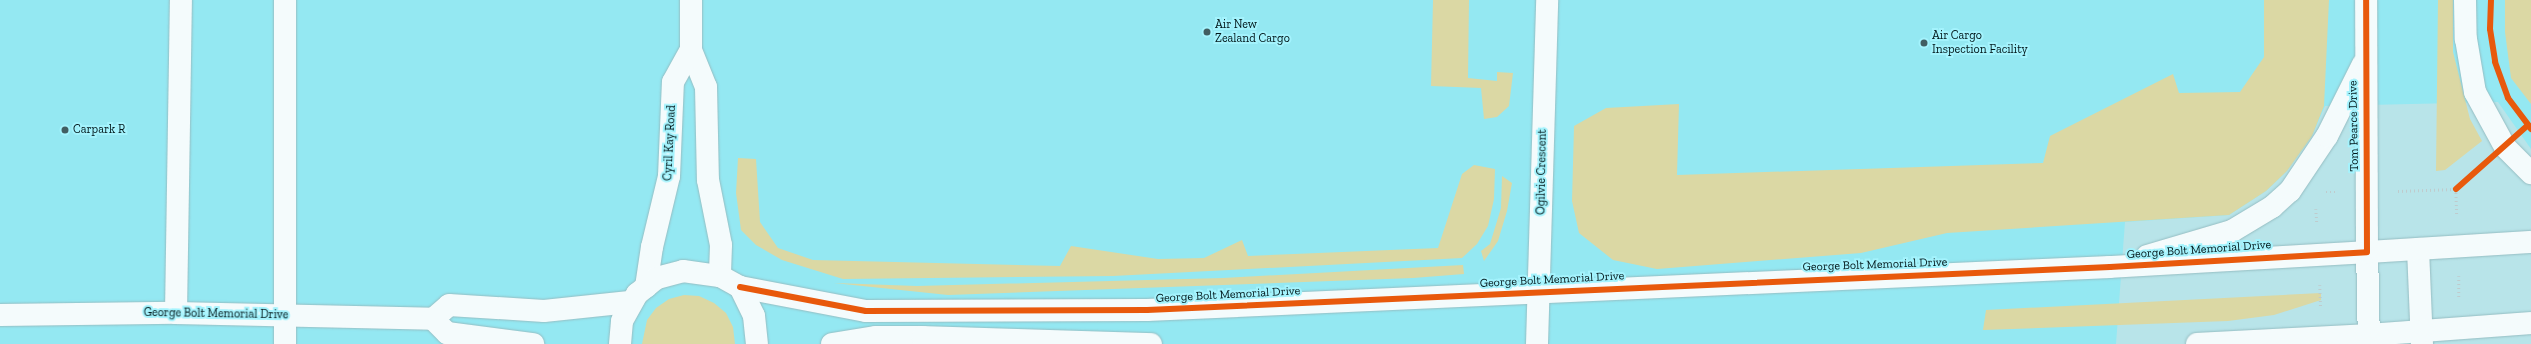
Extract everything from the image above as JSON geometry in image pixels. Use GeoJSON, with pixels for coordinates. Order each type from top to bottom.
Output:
{"type":"FeatureCollection","features":[{"type":"Feature","properties":{"kind":"street"},"geometry":{"type":"LineString","coordinates":[[176,313],[181,0]]}},
{"type":"Feature","properties":{"kind":"street"},"geometry":{"type":"LineString","coordinates":[[285,0],[285,344]]}},
{"type":"Feature","properties":{"kind":"street","name":"Cyril Kay Road"},"geometry":{"type":"LineString","coordinates":[[691,0],[691,50],[706,87],[708,180],[721,245],[720,276]]}},
{"type":"Feature","properties":{"kind":"street","name":"Ogilvie Crescent"},"geometry":{"type":"LineString","coordinates":[[1537,344],[1547,0]]}},
{"type":"Feature","properties":{"kind":"street","name":"Tom Pearce Drive"},"geometry":{"type":"LineString","coordinates":[[2366,0],[2365,61],[2369,340]]}},
{"type":"Feature","properties":{"kind":"street"},"geometry":{"type":"LineString","coordinates":[[2465,0],[2466,39],[2475,92],[2504,147],[2531,173]]}},
{"type":"Feature","properties":{"kind":"street","name":"Cyril Kay Road"},"geometry":{"type":"LineString","coordinates":[[646,287],[652,247],[669,176],[673,82],[691,50]]}},
{"type":"Feature","properties":{"kind":"street"},"geometry":{"type":"LineString","coordinates":[[2110,267],[2232,231],[2272,207],[2305,173],[2365,61]]}},
{"type":"Feature","properties":{"kind":"street","name":"George Bolt Memorial Drive"},"geometry":{"type":"LineString","coordinates":[[720,276],[740,287],[866,311],[1039,312],[1147,310],[1538,291],[2110,267],[2531,242]]}},
{"type":"Feature","properties":{"kind":"street"},"geometry":{"type":"LineString","coordinates":[[2418,249],[2422,337]]}},
{"type":"Feature","properties":{"kind":"street"},"geometry":{"type":"LineString","coordinates":[[620,344],[622,321],[630,302],[646,287],[666,274],[683,271],[720,276]]}},
{"type":"Feature","properties":{"kind":"street"},"geometry":{"type":"LineString","coordinates":[[740,287],[754,316],[757,344]]}},
{"type":"Feature","properties":{"kind":"street"},"geometry":{"type":"LineString","coordinates":[[525,343],[447,333],[433,318],[449,305],[544,311],[630,302]]}},
{"type":"Feature","properties":{"kind":"street","name":"George Bolt Memorial Drive"},"geometry":{"type":"LineString","coordinates":[[0,315],[176,313],[433,318]]}},
{"type":"Feature","properties":{"kind":"street"},"geometry":{"type":"LineString","coordinates":[[2197,344],[2369,340],[2422,337],[2531,323]]}},
{"type":"Feature","properties":{"kind":"street"},"geometry":{"type":"LineString","coordinates":[[832,344],[876,337],[923,337],[1151,344]]}},
{"type":"Feature","properties":{"kind":"path"},"geometry":{"type":"LineString","coordinates":[[2456,189],[2462,184]]}},
{"type":"Feature","properties":{"kind":"shaded area"},"geometry":{"type":"Polygon","coordinates":[[[0,0],[2531,0],[2531,149],[2498,102],[2325,106],[2312,136],[2287,171],[2266,191],[2229,215],[2125,222],[2116,344],[0,344],[0,0]]]}},
{"type":"Feature","properties":{"kind":"shaded area"},"geometry":{"type":"Polygon","coordinates":[[[1433,0],[1469,0],[1468,78],[1497,81],[1497,72],[1513,73],[1509,106],[1497,117],[1484,119],[1481,88],[1431,86],[1433,0]]]}},
{"type":"Feature","properties":{"kind":"shaded area"},"geometry":{"type":"Polygon","coordinates":[[[2264,0],[2329,0],[2324,106],[2312,136],[2287,171],[2266,191],[2229,215],[1947,233],[1861,253],[1657,269],[1613,260],[1579,233],[1572,201],[1574,126],[1606,108],[1679,104],[1677,175],[2043,163],[2050,136],[2173,74],[2179,93],[2240,92],[2264,57],[2264,0]]]}},
{"type":"Feature","properties":{"kind":"shaded area"},"geometry":{"type":"Polygon","coordinates":[[[2438,0],[2453,0],[2453,52],[2470,119],[2482,141],[2445,170],[2436,171],[2438,0]]]}},
{"type":"Feature","properties":{"kind":"shaded area"},"geometry":{"type":"Polygon","coordinates":[[[2505,0],[2531,0],[2531,104],[2511,78],[2505,32],[2505,0]]]}},
{"type":"Feature","properties":{"kind":"shaded area"},"geometry":{"type":"Polygon","coordinates":[[[738,158],[756,159],[760,222],[778,248],[813,260],[1060,266],[1071,246],[1158,259],[1204,258],[1242,240],[1248,256],[1438,248],[1462,174],[1474,165],[1495,169],[1494,199],[1488,226],[1477,244],[1462,258],[1113,276],[843,279],[782,260],[756,245],[741,230],[736,193],[738,158]]]}},
{"type":"Feature","properties":{"kind":"shaded area"},"geometry":{"type":"Polygon","coordinates":[[[1502,176],[1512,183],[1507,211],[1498,241],[1484,261],[1481,251],[1490,244],[1501,208],[1502,176]]]}},
{"type":"Feature","properties":{"kind":"shaded area"},"geometry":{"type":"Polygon","coordinates":[[[1463,265],[1464,274],[1413,278],[948,295],[834,283],[917,286],[1223,278],[1463,265]]]}},
{"type":"Feature","properties":{"kind":"shaded area"},"geometry":{"type":"Polygon","coordinates":[[[2321,293],[2321,300],[2274,315],[2228,321],[1983,330],[1986,310],[2321,293]]]}},
{"type":"Feature","properties":{"kind":"shaded area"},"geometry":{"type":"Polygon","coordinates":[[[684,295],[699,296],[714,303],[726,313],[733,327],[735,344],[642,344],[647,320],[656,308],[669,299],[684,295]]]}},
{"type":"Feature","properties":{"kind":"cycle path"},"geometry":{"type":"LineString","coordinates":[[740,287],[866,311],[1147,310],[2110,267],[2367,252],[2366,0]]}},
{"type":"Feature","properties":{"kind":"cycle path"},"geometry":{"type":"LineString","coordinates":[[2491,0],[2490,29],[2495,62],[2508,98],[2528,125]]}},
{"type":"Feature","properties":{"kind":"cycle path"},"geometry":{"type":"LineString","coordinates":[[2456,189],[2528,125],[2531,129]]}},
{"type":"Feature","properties":{"kind":"place","name":"Air New Zealand Cargo"},"geometry":{"type":"Point","coordinates":[1207,32]}},
{"type":"Feature","properties":{"kind":"place","name":"Air Cargo Inspection Facility"},"geometry":{"type":"Point","coordinates":[1924,43]}},
{"type":"Feature","properties":{"kind":"place","name":"Carpark R"},"geometry":{"type":"Point","coordinates":[65,130]}}]}
